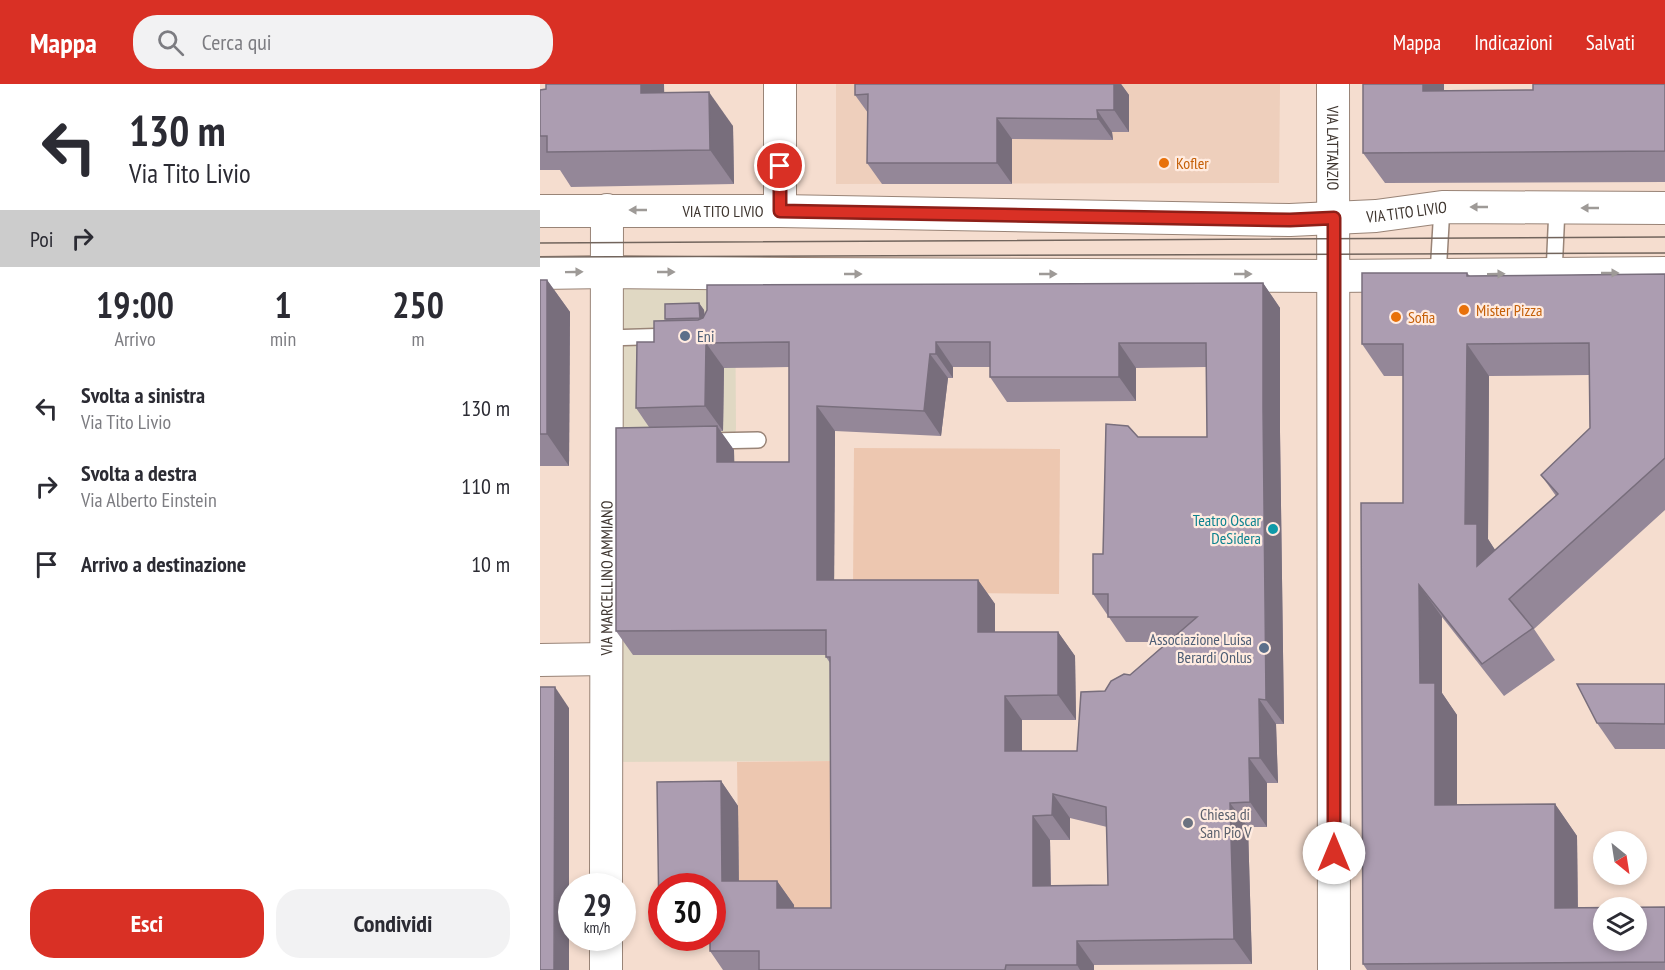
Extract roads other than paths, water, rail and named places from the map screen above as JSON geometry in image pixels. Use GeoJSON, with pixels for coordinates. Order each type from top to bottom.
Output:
{"type":"FeatureCollection","features":[{"type":"Feature","properties":{"kind":"street"},"geometry":{"type":"LineString","coordinates":[[780,84],[780,211]]}},
{"type":"Feature","properties":{"kind":"street","name":"VIA LATTANZIO"},"geometry":{"type":"LineString","coordinates":[[1334,84],[1334,970]]}},
{"type":"Feature","properties":{"kind":"street","name":"VIA TITO LIVIO"},"geometry":{"type":"LineString","coordinates":[[540,211],[780,211],[1290,220],[1376,216],[1442,207],[1665,208]]}},
{"type":"Feature","properties":{"kind":"street"},"geometry":{"type":"LineString","coordinates":[[607,210],[608,272]]}},
{"type":"Feature","properties":{"kind":"street"},"geometry":{"type":"LineString","coordinates":[[540,273],[608,272],[713,278],[1665,273]]}},
{"type":"Feature","properties":{"kind":"street","name":"VIA MARCELLINO AMMIANO"},"geometry":{"type":"LineString","coordinates":[[606,873],[606,659],[612,442],[607,338],[608,272]]}},
{"type":"Feature","properties":{"kind":"street"},"geometry":{"type":"LineString","coordinates":[[540,660],[606,659]]}},
{"type":"Feature","properties":{"kind":"street"},"geometry":{"type":"LineString","coordinates":[[606,951],[606,970]]}},
{"type":"Feature","properties":{"kind":"lane"},"geometry":{"type":"LineString","coordinates":[[1438,275],[1442,207]]}},
{"type":"Feature","properties":{"kind":"lane"},"geometry":{"type":"LineString","coordinates":[[1554,274],[1557,208]]}},
{"type":"Feature","properties":{"kind":"lane"},"geometry":{"type":"LineString","coordinates":[[607,338],[685,336]]}},
{"type":"Feature","properties":{"kind":"lane"},"geometry":{"type":"LineString","coordinates":[[699,441],[758,440]]}},
{"type":"Feature","properties":{"kind":"tram line"},"geometry":{"type":"LineString","coordinates":[[540,243],[1665,237]]}},
{"type":"Feature","properties":{"kind":"tram line"},"geometry":{"type":"LineString","coordinates":[[540,257],[1665,253]]}},
{"type":"Feature","properties":{"kind":"place","name":"Kofler"},"geometry":{"type":"Point","coordinates":[1164,163]}},
{"type":"Feature","properties":{"kind":"place","name":"Mister Pizza"},"geometry":{"type":"Point","coordinates":[1464,310]}},
{"type":"Feature","properties":{"kind":"place","name":"Sofia"},"geometry":{"type":"Point","coordinates":[1396,317]}},
{"type":"Feature","properties":{"kind":"place","name":"Eni"},"geometry":{"type":"Point","coordinates":[685,336]}},
{"type":"Feature","properties":{"kind":"place","name":"Teatro Oscar DeSidera"},"geometry":{"type":"Point","coordinates":[1273,529]}},
{"type":"Feature","properties":{"kind":"place","name":"Associazione Luisa Berardi Onlus"},"geometry":{"type":"Point","coordinates":[1264,648]}},
{"type":"Feature","properties":{"kind":"place","name":"Chiesa di San Pio V"},"geometry":{"type":"Point","coordinates":[1188,823]}}]}
